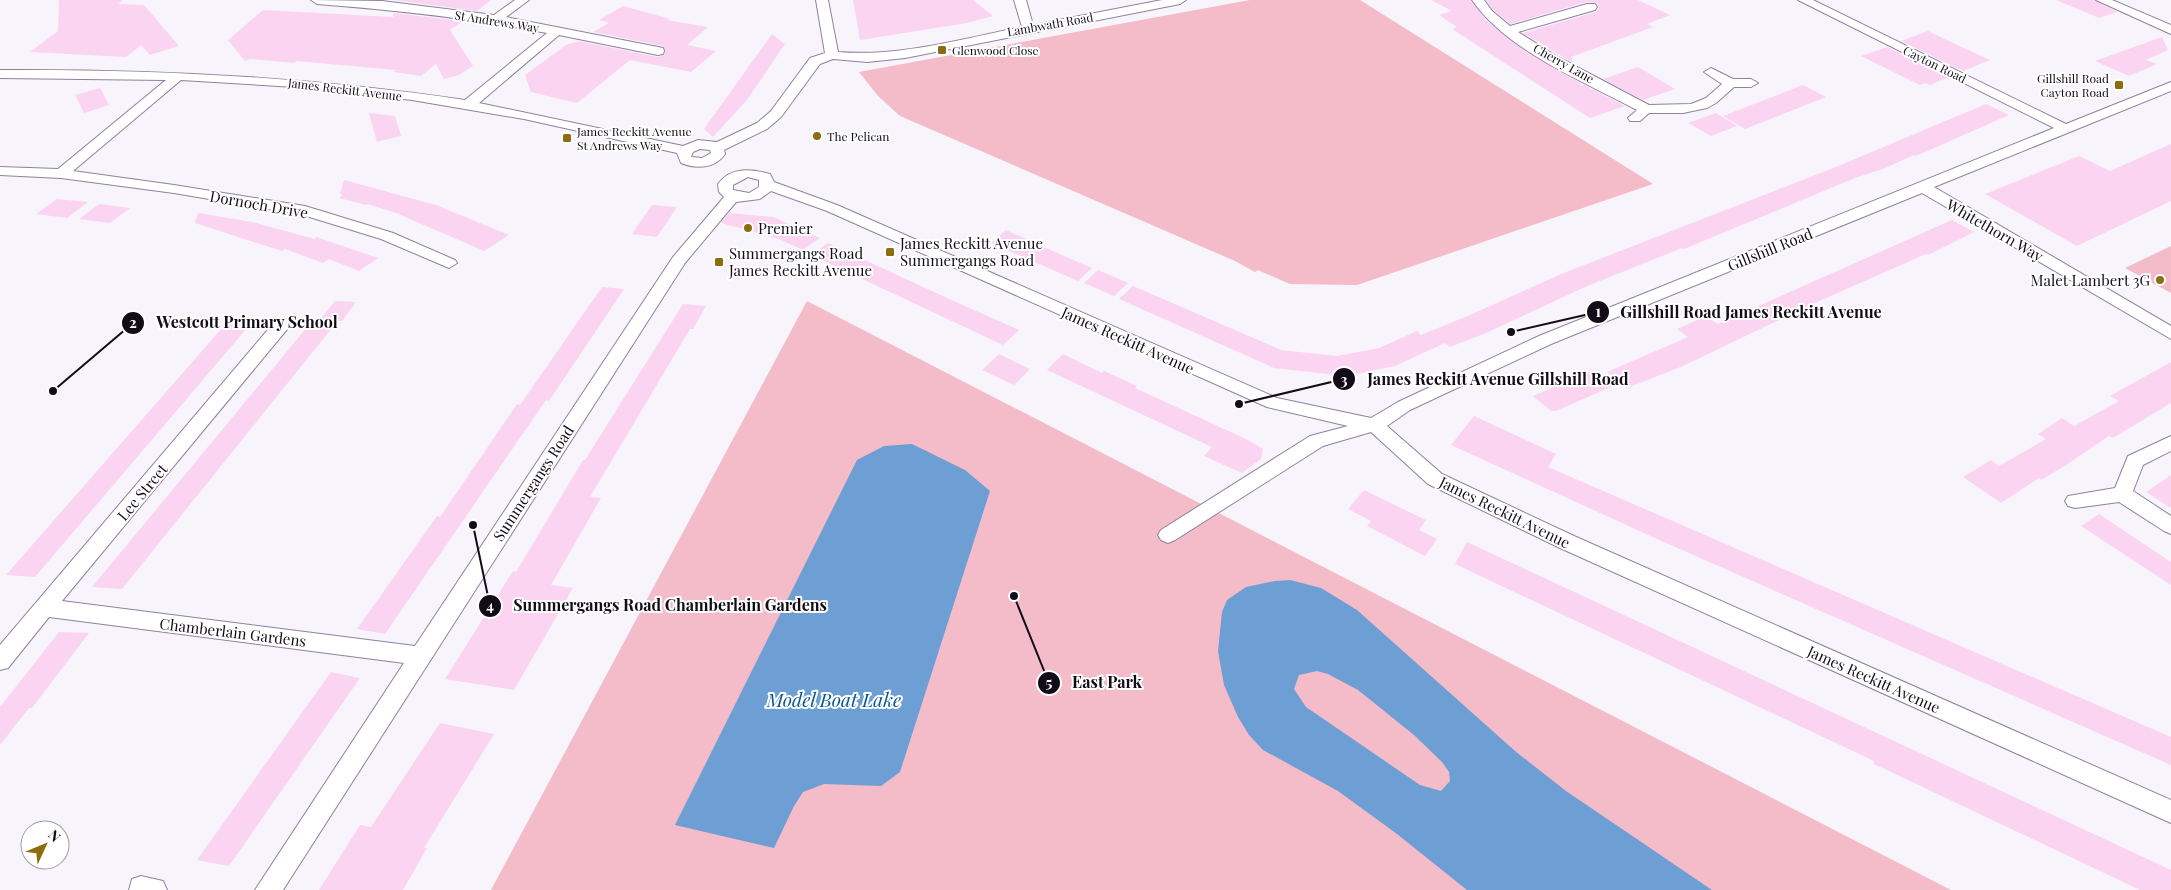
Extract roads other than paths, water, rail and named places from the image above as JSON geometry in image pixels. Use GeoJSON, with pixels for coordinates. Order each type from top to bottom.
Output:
{"type":"FeatureCollection","features":[{"type":"Feature","properties":{"kind":"street","name":"St Andrews Way"},"geometry":{"type":"LineString","coordinates":[[317,0],[382,4],[496,19],[658,51]]}},
{"type":"Feature","properties":{"kind":"street"},"geometry":{"type":"LineString","coordinates":[[496,19],[523,0]]}},
{"type":"Feature","properties":{"kind":"street"},"geometry":{"type":"LineString","coordinates":[[710,157],[762,126],[776,114],[815,61],[832,55],[822,0]]}},
{"type":"Feature","properties":{"kind":"street"},"geometry":{"type":"LineString","coordinates":[[1020,0],[1028,28]]}},
{"type":"Feature","properties":{"kind":"street","name":"Lambwath Road"},"geometry":{"type":"LineString","coordinates":[[832,55],[867,58],[905,54],[1028,28],[1180,0]]}},
{"type":"Feature","properties":{"kind":"street","name":"Cherry Lane"},"geometry":{"type":"LineString","coordinates":[[1478,0],[1480,7],[1508,31],[1646,109]]}},
{"type":"Feature","properties":{"kind":"street","name":"Cayton Road"},"geometry":{"type":"LineString","coordinates":[[1804,0],[2066,129]]}},
{"type":"Feature","properties":{"kind":"street"},"geometry":{"type":"LineString","coordinates":[[2102,0],[2171,30]]}},
{"type":"Feature","properties":{"kind":"street"},"geometry":{"type":"LineString","coordinates":[[1508,31],[1590,4],[1606,9]]}},
{"type":"Feature","properties":{"kind":"street","name":"St Andrews Way"},"geometry":{"type":"LineString","coordinates":[[468,105],[557,31]]}},
{"type":"Feature","properties":{"kind":"street"},"geometry":{"type":"LineString","coordinates":[[1711,72],[1730,83],[1751,83]]}},
{"type":"Feature","properties":{"kind":"street","name":"James Reckitt Avenue"},"geometry":{"type":"LineString","coordinates":[[0,74],[77,73],[178,76],[300,83],[468,105],[684,151],[698,144],[709,144],[710,157]]}},
{"type":"Feature","properties":{"kind":"street"},"geometry":{"type":"LineString","coordinates":[[61,174],[178,76]]}},
{"type":"Feature","properties":{"kind":"street"},"geometry":{"type":"LineString","coordinates":[[1635,118],[1646,109],[1696,109],[1716,98],[1730,83]]}},
{"type":"Feature","properties":{"kind":"street","name":"Gillshill Road"},"geometry":{"type":"LineString","coordinates":[[1168,535],[1316,441],[1374,425],[1404,406],[1545,340],[2171,86]]}},
{"type":"Feature","properties":{"kind":"street"},"geometry":{"type":"LineString","coordinates":[[2154,93],[2171,101]]}},
{"type":"Feature","properties":{"kind":"street","name":"James Reckitt Avenue"},"geometry":{"type":"LineString","coordinates":[[684,151],[683,155],[686,160],[710,157],[735,177],[761,175],[765,177],[768,184],[832,208],[1273,403],[1374,425],[1435,479],[1567,542],[2171,812]]}},
{"type":"Feature","properties":{"kind":"street","name":"Dornoch Drive"},"geometry":{"type":"LineString","coordinates":[[0,171],[61,174],[174,189],[305,212],[387,236],[449,263]]}},
{"type":"Feature","properties":{"kind":"street"},"geometry":{"type":"LineString","coordinates":[[735,177],[724,188],[728,201],[756,195],[768,184]]}},
{"type":"Feature","properties":{"kind":"street","name":"Whitethorn Way"},"geometry":{"type":"LineString","coordinates":[[1923,187],[2171,333]]}},
{"type":"Feature","properties":{"kind":"street","name":"Summergangs Road"},"geometry":{"type":"LineString","coordinates":[[268,890],[679,260],[728,201]]}},
{"type":"Feature","properties":{"kind":"street","name":"Lee Street"},"geometry":{"type":"LineString","coordinates":[[0,661],[282,323]]}},
{"type":"Feature","properties":{"kind":"street"},"geometry":{"type":"LineString","coordinates":[[2122,494],[2135,462],[2171,443]]}},
{"type":"Feature","properties":{"kind":"street"},"geometry":{"type":"LineString","coordinates":[[2075,500],[2122,494],[2171,526]]}},
{"type":"Feature","properties":{"kind":"street","name":"Chamberlain Gardens"},"geometry":{"type":"LineString","coordinates":[[46,608],[420,656]]}},
{"type":"Feature","properties":{"kind":"water","name":"Model Boat Lake"},"geometry":{"type":"Polygon","coordinates":[[[912,444],[965,470],[990,491],[900,772],[881,786],[824,784],[803,792],[794,806],[774,848],[675,825],[857,460],[884,446],[912,444]]]}},
{"type":"Feature","properties":{"kind":"water"},"geometry":{"type":"Polygon","coordinates":[[[1290,580],[1321,588],[1357,610],[1515,751],[1566,791],[1712,890],[1467,890],[1397,834],[1338,791],[1263,750],[1249,735],[1238,717],[1224,685],[1218,651],[1222,612],[1227,600],[1246,587],[1290,580]],[[1317,671],[1299,675],[1294,689],[1306,707],[1420,785],[1441,791],[1450,781],[1449,772],[1442,762],[1414,735],[1358,690],[1328,674],[1317,671]]]}},
{"type":"Feature","properties":{"kind":"place","name":"Glenwood Close"},"geometry":{"type":"Point","coordinates":[942,50]}},
{"type":"Feature","properties":{"kind":"place","name":"Gillshill Road Cayton Road"},"geometry":{"type":"Point","coordinates":[2119,85]}},
{"type":"Feature","properties":{"kind":"place","name":"The Pelican"},"geometry":{"type":"Point","coordinates":[817,136]}},
{"type":"Feature","properties":{"kind":"place","name":"James Reckitt Avenue St Andrews Way"},"geometry":{"type":"Point","coordinates":[567,138]}},
{"type":"Feature","properties":{"kind":"place","name":"Premier"},"geometry":{"type":"Point","coordinates":[748,228]}},
{"type":"Feature","properties":{"kind":"place","name":"James Reckitt Avenue Summergangs Road"},"geometry":{"type":"Point","coordinates":[890,252]}},
{"type":"Feature","properties":{"kind":"place","name":"Summergangs Road James Reckitt Avenue"},"geometry":{"type":"Point","coordinates":[719,262]}},
{"type":"Feature","properties":{"kind":"place","name":"Malet Lambert 3G"},"geometry":{"type":"Point","coordinates":[2160,280]}},
{"type":"Feature","properties":{"kind":"place","name":"Gillshill Road James Reckitt Avenue"},"geometry":{"type":"Point","coordinates":[1511,332]}},
{"type":"Feature","properties":{"kind":"place","name":"Westcott Primary School"},"geometry":{"type":"Point","coordinates":[53,391]}},
{"type":"Feature","properties":{"kind":"place","name":"James Reckitt Avenue Gillshill Road"},"geometry":{"type":"Point","coordinates":[1239,404]}},
{"type":"Feature","properties":{"kind":"place","name":"Summergangs Road Chamberlain Gardens"},"geometry":{"type":"Point","coordinates":[473,525]}},
{"type":"Feature","properties":{"kind":"place","name":"East Park"},"geometry":{"type":"Point","coordinates":[1014,596]}}]}
